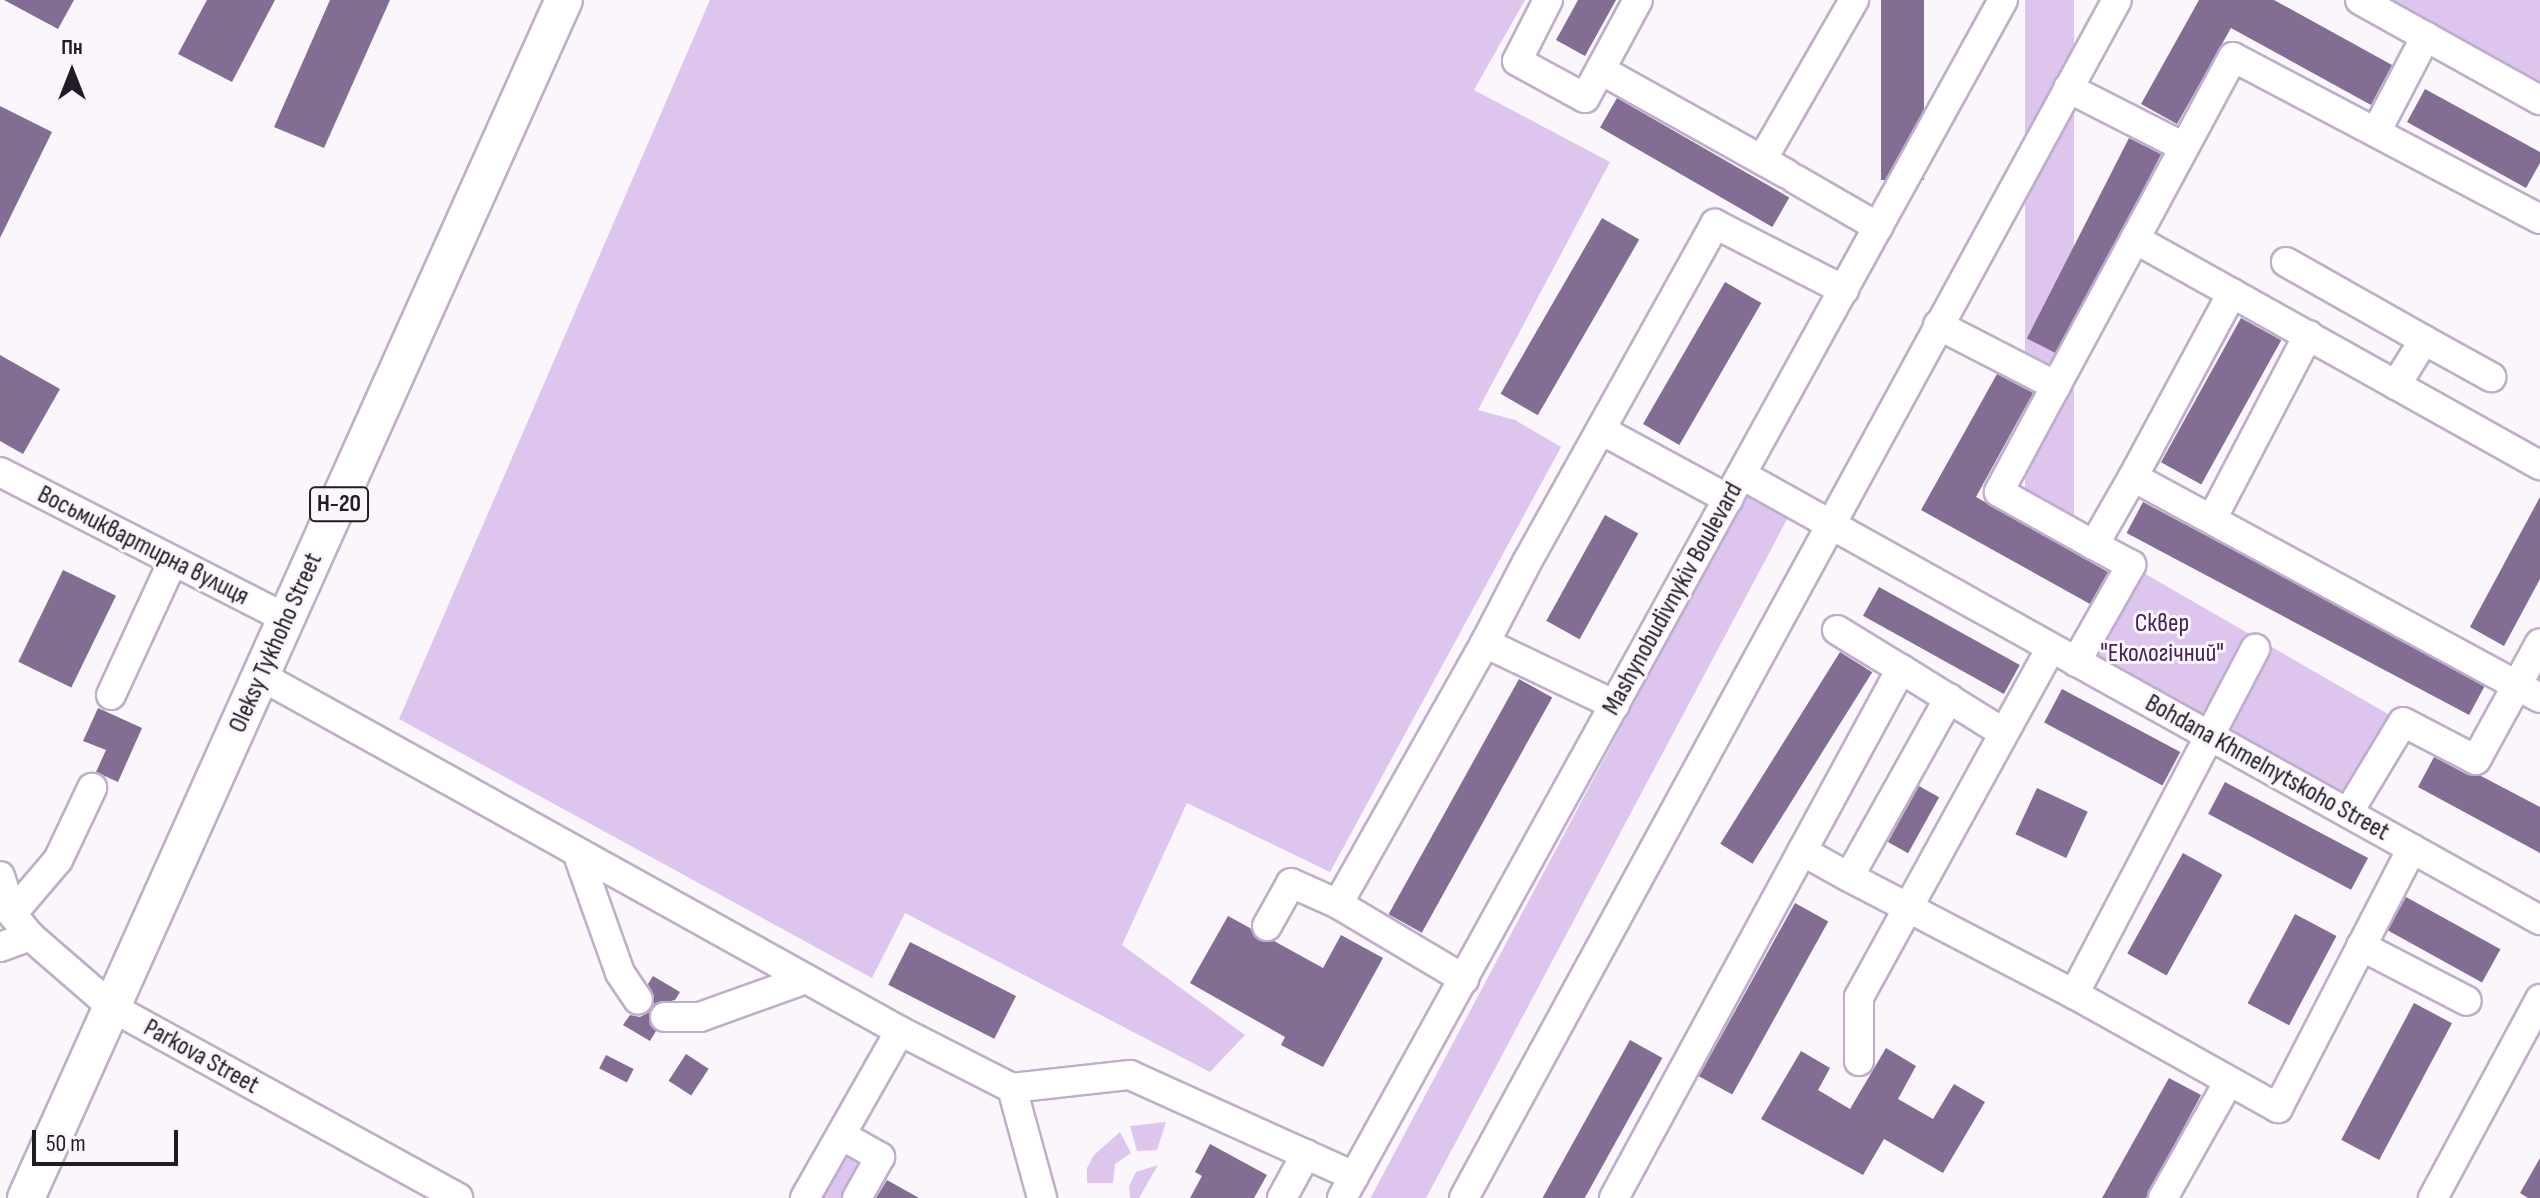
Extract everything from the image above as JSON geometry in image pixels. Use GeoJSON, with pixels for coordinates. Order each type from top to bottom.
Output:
{"type":"FeatureCollection","features":[{"type":"Feature","properties":{"kind":"main road","name":"Oleksy Tykhoho Street"},"geometry":{"type":"LineString","coordinates":[[26,1198],[564,0]]}},
{"type":"Feature","properties":{"kind":"street"},"geometry":{"type":"LineString","coordinates":[[1548,0],[1517,61],[1585,98],[1638,0]]}},
{"type":"Feature","properties":{"kind":"street"},"geometry":{"type":"LineString","coordinates":[[1762,160],[1854,0]]}},
{"type":"Feature","properties":{"kind":"street","name":"Mashynobudivnykiv Boulevard"},"geometry":{"type":"LineString","coordinates":[[1348,1187],[2003,0]]}},
{"type":"Feature","properties":{"kind":"street"},"geometry":{"type":"LineString","coordinates":[[1464,1198],[2117,0]]}},
{"type":"Feature","properties":{"kind":"street"},"geometry":{"type":"LineString","coordinates":[[2360,0],[2540,100]]}},
{"type":"Feature","properties":{"kind":"street"},"geometry":{"type":"LineString","coordinates":[[2376,132],[2426,36]]}},
{"type":"Feature","properties":{"kind":"street"},"geometry":{"type":"LineString","coordinates":[[2076,662],[2131,565],[1999,492],[2233,57],[2540,219]]}},
{"type":"Feature","properties":{"kind":"street"},"geometry":{"type":"LineString","coordinates":[[1601,70],[1878,227]]}},
{"type":"Feature","properties":{"kind":"street"},"geometry":{"type":"LineString","coordinates":[[2068,88],[2184,147]]}},
{"type":"Feature","properties":{"kind":"street"},"geometry":{"type":"LineString","coordinates":[[1338,904],[1715,224],[1844,290]]}},
{"type":"Feature","properties":{"kind":"street"},"geometry":{"type":"LineString","coordinates":[[2135,239],[2540,465]]}},
{"type":"Feature","properties":{"kind":"street"},"geometry":{"type":"LineString","coordinates":[[2286,262],[2491,377]]}},
{"type":"Feature","properties":{"kind":"street"},"geometry":{"type":"LineString","coordinates":[[2094,545],[2232,293]]}},
{"type":"Feature","properties":{"kind":"street"},"geometry":{"type":"LineString","coordinates":[[1938,325],[2056,386]]}},
{"type":"Feature","properties":{"kind":"street"},"geometry":{"type":"LineString","coordinates":[[2212,519],[2308,335]]}},
{"type":"Feature","properties":{"kind":"street"},"geometry":{"type":"LineString","coordinates":[[2396,385],[2424,340]]}},
{"type":"Feature","properties":{"kind":"street","name":"Bohdana Khmelnytskoho Street"},"geometry":{"type":"LineString","coordinates":[[1601,430],[1829,524],[2540,920]]}},
{"type":"Feature","properties":{"kind":"street","name":"Восьмиквартирна вулиця"},"geometry":{"type":"LineString","coordinates":[[0,472],[287,619]]}},
{"type":"Feature","properties":{"kind":"street"},"geometry":{"type":"LineString","coordinates":[[2133,477],[2528,691]]}},
{"type":"Feature","properties":{"kind":"street"},"geometry":{"type":"LineString","coordinates":[[111,695],[173,561]]}},
{"type":"Feature","properties":{"kind":"street"},"geometry":{"type":"LineString","coordinates":[[1837,630],[2004,733]]}},
{"type":"Feature","properties":{"kind":"street"},"geometry":{"type":"LineString","coordinates":[[1485,643],[1615,705]]}},
{"type":"Feature","properties":{"kind":"street"},"geometry":{"type":"LineString","coordinates":[[2348,813],[2403,722],[2476,760],[2528,691],[2540,643]]}},
{"type":"Feature","properties":{"kind":"street"},"geometry":{"type":"LineString","coordinates":[[1859,1061],[1859,997],[2051,648]]}},
{"type":"Feature","properties":{"kind":"street"},"geometry":{"type":"LineString","coordinates":[[2074,994],[2255,649]]}},
{"type":"Feature","properties":{"kind":"street"},"geometry":{"type":"LineString","coordinates":[[1614,1198],[1901,669]]}},
{"type":"Feature","properties":{"kind":"street"},"geometry":{"type":"LineString","coordinates":[[261,676],[900,1031],[1012,1088],[1130,1075],[1306,1154],[1348,1187]]}},
{"type":"Feature","properties":{"kind":"street"},"geometry":{"type":"LineString","coordinates":[[1849,877],[1949,698]]}},
{"type":"Feature","properties":{"kind":"street"},"geometry":{"type":"LineString","coordinates":[[12,914],[58,860],[92,788]]}},
{"type":"Feature","properties":{"kind":"street"},"geometry":{"type":"LineString","coordinates":[[1802,851],[1907,910],[2074,994],[2278,1108],[2412,848]]}},
{"type":"Feature","properties":{"kind":"street"},"geometry":{"type":"LineString","coordinates":[[577,852],[620,973],[638,1000]]}},
{"type":"Feature","properties":{"kind":"street"},"geometry":{"type":"LineString","coordinates":[[0,876],[12,914]]}},
{"type":"Feature","properties":{"kind":"street"},"geometry":{"type":"LineString","coordinates":[[1267,926],[1291,883],[1338,904],[1464,979]]}},
{"type":"Feature","properties":{"kind":"street","name":"Parkova Street"},"geometry":{"type":"LineString","coordinates":[[12,914],[30,936],[113,1008],[458,1198]]}},
{"type":"Feature","properties":{"kind":"street"},"geometry":{"type":"LineString","coordinates":[[0,947],[30,936]]}},
{"type":"Feature","properties":{"kind":"street"},"geometry":{"type":"LineString","coordinates":[[2361,946],[2467,1001]]}},
{"type":"Feature","properties":{"kind":"street"},"geometry":{"type":"LineString","coordinates":[[665,1017],[700,1017],[806,979]]}},
{"type":"Feature","properties":{"kind":"street"},"geometry":{"type":"LineString","coordinates":[[2439,1196],[2540,999]]}},
{"type":"Feature","properties":{"kind":"street"},"geometry":{"type":"LineString","coordinates":[[805,1198],[900,1031]]}},
{"type":"Feature","properties":{"kind":"street"},"geometry":{"type":"LineString","coordinates":[[2163,1198],[2229,1081]]}},
{"type":"Feature","properties":{"kind":"street"},"geometry":{"type":"LineString","coordinates":[[1012,1088],[1042,1198]]}},
{"type":"Feature","properties":{"kind":"street"},"geometry":{"type":"LineString","coordinates":[[841,1135],[880,1157],[857,1198]]}},
{"type":"Feature","properties":{"kind":"street"},"geometry":{"type":"LineString","coordinates":[[1282,1198],[1306,1154]]}},
{"type":"Feature","properties":{"kind":"green space"},"geometry":{"type":"Polygon","coordinates":[[[710,0],[1525,0],[1474,90],[1610,162],[1478,410],[1515,420],[1561,447],[1330,872],[1187,803],[1122,945],[1245,1035],[1210,1072],[905,913],[872,978],[399,719],[710,0]]]}},
{"type":"Feature","properties":{"kind":"green space"},"geometry":{"type":"Polygon","coordinates":[[[2025,0],[2074,0],[2074,541],[2025,541],[2025,0]]]}},
{"type":"Feature","properties":{"kind":"green space"},"geometry":{"type":"Polygon","coordinates":[[[2382,0],[2540,0],[2540,86],[2382,0]]]}},
{"type":"Feature","properties":{"kind":"green space"},"geometry":{"type":"Polygon","coordinates":[[[1746,492],[1789,515],[1426,1198],[1371,1198],[1746,492]]]}},
{"type":"Feature","properties":{"kind":"green space","name":"Сквер \"Екологічний\""},"geometry":{"type":"Polygon","coordinates":[[[2135,568],[2391,716],[2343,799],[2087,651],[2135,568]]]}},
{"type":"Feature","properties":{"kind":"green space"},"geometry":{"type":"Polygon","coordinates":[[[1166,1122],[1157,1150],[1137,1151],[1130,1126],[1166,1122]]]}},
{"type":"Feature","properties":{"kind":"green space"},"geometry":{"type":"Polygon","coordinates":[[[1120,1132],[1131,1153],[1115,1164],[1113,1183],[1087,1183],[1087,1168],[1094,1155],[1120,1132]]]}},
{"type":"Feature","properties":{"kind":"green space"},"geometry":{"type":"Polygon","coordinates":[[[845,1153],[866,1162],[847,1198],[820,1198],[845,1153]]]}},
{"type":"Feature","properties":{"kind":"green space"},"geometry":{"type":"Polygon","coordinates":[[[1158,1165],[1139,1198],[1130,1198],[1129,1186],[1136,1172],[1158,1165]]]}},
{"type":"Feature","properties":{"kind":"building"},"geometry":{"type":"Polygon","coordinates":[[[4,0],[74,0],[58,29],[4,0]]]}},
{"type":"Feature","properties":{"kind":"building"},"geometry":{"type":"Polygon","coordinates":[[[207,0],[275,0],[232,82],[178,54],[207,0]]]}},
{"type":"Feature","properties":{"kind":"building"},"geometry":{"type":"Polygon","coordinates":[[[330,0],[390,0],[324,148],[274,127],[330,0]]]}},
{"type":"Feature","properties":{"kind":"building"},"geometry":{"type":"Polygon","coordinates":[[[1578,0],[1616,0],[1585,56],[1556,40],[1578,0]]]}},
{"type":"Feature","properties":{"kind":"building"},"geometry":{"type":"Polygon","coordinates":[[[1881,0],[1924,0],[1924,180],[1881,180],[1881,0]]]}},
{"type":"Feature","properties":{"kind":"building"},"geometry":{"type":"Polygon","coordinates":[[[2199,0],[2274,0],[2392,65],[2371,105],[2231,28],[2177,124],[2141,104],[2199,0]]]}},
{"type":"Feature","properties":{"kind":"building"},"geometry":{"type":"Polygon","coordinates":[[[2425,89],[2540,152],[2540,163],[2526,188],[2407,122],[2425,89]]]}},
{"type":"Feature","properties":{"kind":"building"},"geometry":{"type":"Polygon","coordinates":[[[1617,98],[1789,198],[1772,227],[1600,127],[1617,98]]]}},
{"type":"Feature","properties":{"kind":"building"},"geometry":{"type":"Polygon","coordinates":[[[0,106],[52,132],[0,238],[0,106]]]}},
{"type":"Feature","properties":{"kind":"building"},"geometry":{"type":"Polygon","coordinates":[[[2129,138],[2161,154],[2059,355],[2027,338],[2129,138]]]}},
{"type":"Feature","properties":{"kind":"building"},"geometry":{"type":"Polygon","coordinates":[[[1602,218],[1639,240],[1538,415],[1500,394],[1602,218]]]}},
{"type":"Feature","properties":{"kind":"building"},"geometry":{"type":"Polygon","coordinates":[[[1725,282],[1761,303],[1679,445],[1643,424],[1725,282]]]}},
{"type":"Feature","properties":{"kind":"building"},"geometry":{"type":"Polygon","coordinates":[[[2241,318],[2281,340],[2201,485],[2161,462],[2241,318]]]}},
{"type":"Feature","properties":{"kind":"building"},"geometry":{"type":"Polygon","coordinates":[[[0,355],[60,389],[23,454],[0,441],[0,355]]]}},
{"type":"Feature","properties":{"kind":"building"},"geometry":{"type":"Polygon","coordinates":[[[1997,374],[2033,393],[1976,497],[2108,572],[2090,604],[1921,510],[1997,374]]]}},
{"type":"Feature","properties":{"kind":"building"},"geometry":{"type":"Polygon","coordinates":[[[2540,497],[2540,579],[2504,646],[2470,627],[2540,497]]]}},
{"type":"Feature","properties":{"kind":"building"},"geometry":{"type":"Polygon","coordinates":[[[2143,502],[2486,684],[2469,715],[2127,533],[2143,502]]]}},
{"type":"Feature","properties":{"kind":"building"},"geometry":{"type":"Polygon","coordinates":[[[1605,515],[1638,533],[1580,639],[1546,621],[1605,515]]]}},
{"type":"Feature","properties":{"kind":"building"},"geometry":{"type":"Polygon","coordinates":[[[63,570],[116,596],[71,688],[18,662],[63,570]]]}},
{"type":"Feature","properties":{"kind":"building"},"geometry":{"type":"Polygon","coordinates":[[[1879,587],[2020,665],[2004,694],[1863,616],[1879,587]]]}},
{"type":"Feature","properties":{"kind":"building"},"geometry":{"type":"Polygon","coordinates":[[[1840,652],[1872,672],[1752,864],[1720,844],[1840,652]]]}},
{"type":"Feature","properties":{"kind":"building"},"geometry":{"type":"Polygon","coordinates":[[[1519,679],[1552,697],[1422,933],[1389,914],[1519,679]]]}},
{"type":"Feature","properties":{"kind":"building"},"geometry":{"type":"Polygon","coordinates":[[[2062,689],[2180,752],[2162,785],[2044,723],[2062,689]]]}},
{"type":"Feature","properties":{"kind":"building"},"geometry":{"type":"Polygon","coordinates":[[[98,708],[142,728],[118,782],[96,772],[106,750],[83,741],[98,708]]]}},
{"type":"Feature","properties":{"kind":"building"},"geometry":{"type":"Polygon","coordinates":[[[2434,757],[2468,775],[2481,776],[2540,807],[2540,853],[2418,787],[2434,757]]]}},
{"type":"Feature","properties":{"kind":"building"},"geometry":{"type":"Polygon","coordinates":[[[2225,782],[2368,858],[2351,890],[2208,814],[2225,782]]]}},
{"type":"Feature","properties":{"kind":"building"},"geometry":{"type":"Polygon","coordinates":[[[1919,786],[1939,797],[1908,853],[1888,842],[1919,786]]]}},
{"type":"Feature","properties":{"kind":"building"},"geometry":{"type":"Polygon","coordinates":[[[2037,788],[2088,812],[2066,858],[2015,834],[2037,788]]]}},
{"type":"Feature","properties":{"kind":"building"},"geometry":{"type":"Polygon","coordinates":[[[2183,853],[2222,875],[2167,975],[2127,954],[2183,853]]]}},
{"type":"Feature","properties":{"kind":"building"},"geometry":{"type":"Polygon","coordinates":[[[2406,897],[2500,949],[2482,983],[2388,930],[2406,897]]]}},
{"type":"Feature","properties":{"kind":"building"},"geometry":{"type":"Polygon","coordinates":[[[1795,903],[1828,921],[1732,1095],[1699,1076],[1795,903]]]}},
{"type":"Feature","properties":{"kind":"building"},"geometry":{"type":"Polygon","coordinates":[[[2295,914],[2336,936],[2289,1025],[2248,1003],[2295,914]]]}},
{"type":"Feature","properties":{"kind":"building"},"geometry":{"type":"Polygon","coordinates":[[[1228,916],[1250,928],[1258,940],[1274,941],[1323,968],[1341,935],[1383,958],[1323,1067],[1281,1045],[1285,1037],[1190,983],[1228,916]]]}},
{"type":"Feature","properties":{"kind":"building"},"geometry":{"type":"Polygon","coordinates":[[[910,942],[1016,996],[994,1039],[888,985],[910,942]]]}},
{"type":"Feature","properties":{"kind":"building"},"geometry":{"type":"Polygon","coordinates":[[[653,976],[680,992],[675,1000],[654,1005],[648,984],[653,976]]]}},
{"type":"Feature","properties":{"kind":"building"},"geometry":{"type":"Polygon","coordinates":[[[2414,1003],[2452,1023],[2379,1160],[2341,1140],[2414,1003]]]}},
{"type":"Feature","properties":{"kind":"building"},"geometry":{"type":"Polygon","coordinates":[[[649,1012],[650,1025],[656,1031],[650,1041],[623,1025],[630,1015],[640,1017],[649,1012]]]}},
{"type":"Feature","properties":{"kind":"building"},"geometry":{"type":"Polygon","coordinates":[[[1630,1040],[1662,1058],[1585,1198],[1543,1197],[1630,1040]]]}},
{"type":"Feature","properties":{"kind":"building"},"geometry":{"type":"Polygon","coordinates":[[[1886,1048],[1916,1066],[1898,1099],[1933,1119],[1954,1084],[1985,1102],[1943,1173],[1884,1139],[1863,1175],[1761,1119],[1801,1051],[1830,1068],[1818,1090],[1850,1109],[1886,1048]]]}},
{"type":"Feature","properties":{"kind":"building"},"geometry":{"type":"Polygon","coordinates":[[[686,1054],[709,1069],[691,1096],[669,1081],[686,1054]]]}},
{"type":"Feature","properties":{"kind":"building"},"geometry":{"type":"Polygon","coordinates":[[[606,1055],[634,1069],[627,1082],[599,1068],[606,1055]]]}},
{"type":"Feature","properties":{"kind":"building"},"geometry":{"type":"Polygon","coordinates":[[[2169,1078],[2201,1095],[2146,1198],[2102,1198],[2169,1078]]]}},
{"type":"Feature","properties":{"kind":"building"},"geometry":{"type":"Polygon","coordinates":[[[1210,1144],[1267,1175],[1254,1198],[1190,1198],[1202,1176],[1195,1172],[1210,1144]]]}},
{"type":"Feature","properties":{"kind":"building"},"geometry":{"type":"Polygon","coordinates":[[[2540,1158],[2540,1198],[2528,1198],[2520,1193],[2540,1158]]]}},
{"type":"Feature","properties":{"kind":"building"},"geometry":{"type":"Polygon","coordinates":[[[887,1180],[919,1198],[876,1198],[887,1180]]]}}]}
